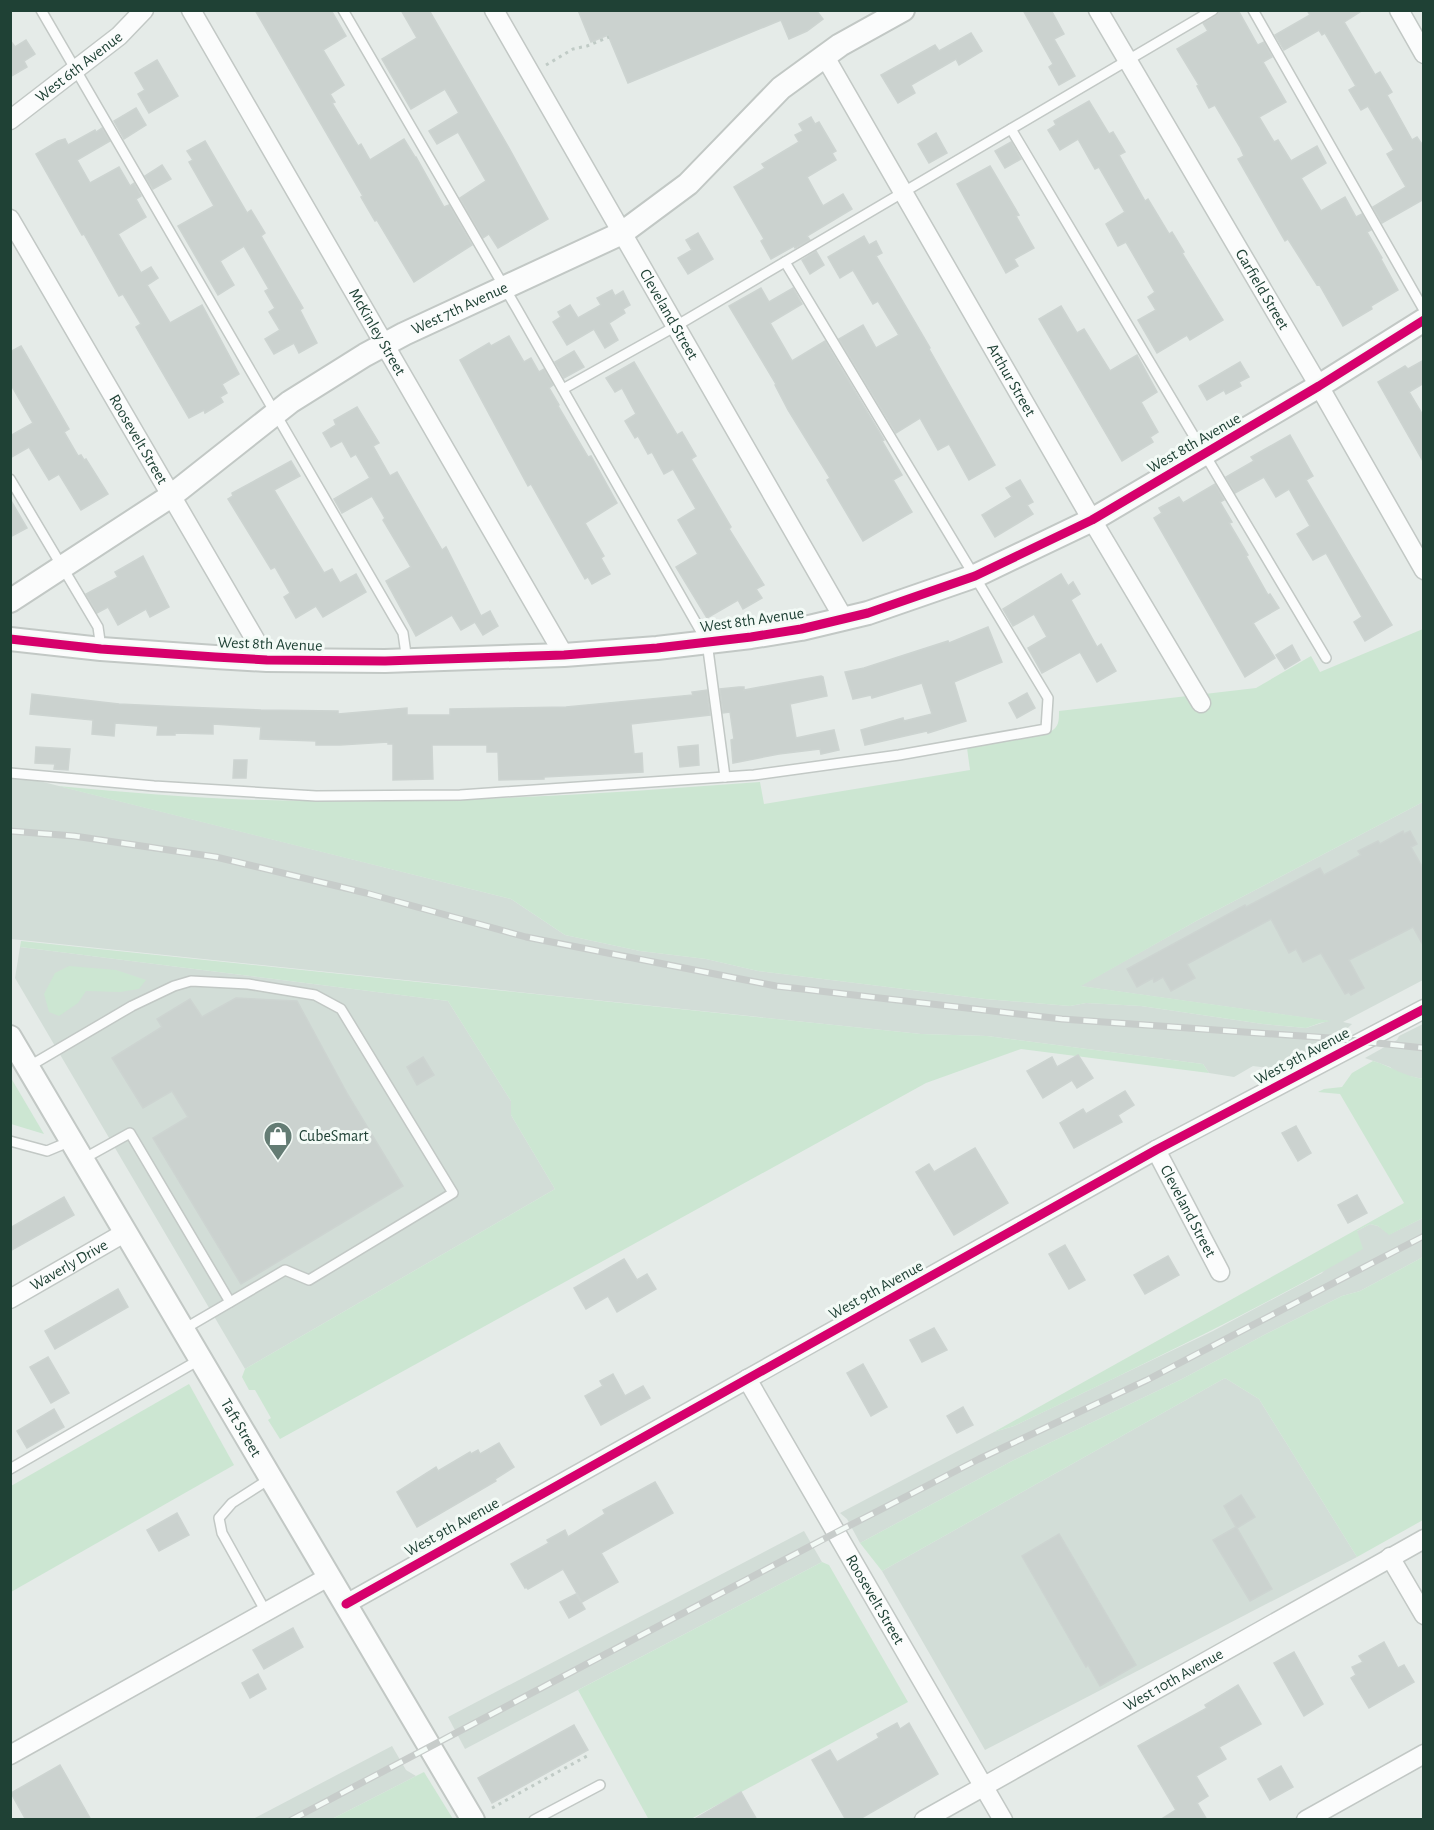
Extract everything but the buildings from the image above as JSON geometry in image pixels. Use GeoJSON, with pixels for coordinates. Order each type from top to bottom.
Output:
{"type":"FeatureCollection","features":[{"type":"Feature","properties":{"kind":"street","name":"West 6th Avenue"},"geometry":{"type":"LineString","coordinates":[[10,120],[119,36],[144,10]]}},
{"type":"Feature","properties":{"kind":"street","name":"McKinley Street"},"geometry":{"type":"LineString","coordinates":[[191,10],[564,655]]}},
{"type":"Feature","properties":{"kind":"street","name":"Cleveland Street"},"geometry":{"type":"LineString","coordinates":[[494,10],[844,619]]}},
{"type":"Feature","properties":{"kind":"street","name":"West 7th Avenue"},"geometry":{"type":"LineString","coordinates":[[10,601],[171,496],[290,402],[384,344],[622,233],[688,184],[781,88],[824,55],[869,27],[903,10]]}},
{"type":"Feature","properties":{"kind":"street","name":"Garfield Street"},"geometry":{"type":"LineString","coordinates":[[1098,10],[1319,386],[1424,570]]}},
{"type":"Feature","properties":{"kind":"street"},"geometry":{"type":"LineString","coordinates":[[1399,10],[1424,54]]}},
{"type":"Feature","properties":{"kind":"street","name":"Arthur Street"},"geometry":{"type":"LineString","coordinates":[[824,55],[1092,520],[1201,703]]}},
{"type":"Feature","properties":{"kind":"street","name":"Roosevelt Street"},"geometry":{"type":"LineString","coordinates":[[10,219],[267,660]]}},
{"type":"Feature","properties":{"kind":"street","name":"West 8th Avenue"},"geometry":{"type":"LineString","coordinates":[[10,639],[101,649],[267,660],[407,661],[564,655],[707,642],[777,633],[844,619],[975,576],[1092,520],[1319,386],[1424,320]]}},
{"type":"Feature","properties":{"kind":"street","name":"West 9th Avenue"},"geometry":{"type":"LineString","coordinates":[[346,1604],[1156,1150],[1424,1009]]}},
{"type":"Feature","properties":{"kind":"street","name":"Taft Street"},"geometry":{"type":"LineString","coordinates":[[10,1037],[346,1604],[482,1814]]}},
{"type":"Feature","properties":{"kind":"street","name":"Cleveland Street"},"geometry":{"type":"LineString","coordinates":[[1156,1150],[1220,1272]]}},
{"type":"Feature","properties":{"kind":"street","name":"Waverly Drive"},"geometry":{"type":"LineString","coordinates":[[10,1299],[126,1232]]}},
{"type":"Feature","properties":{"kind":"street","name":"Roosevelt Street"},"geometry":{"type":"LineString","coordinates":[[747,1379],[1003,1820]]}},
{"type":"Feature","properties":{"kind":"street","name":"West 10th Avenue"},"geometry":{"type":"LineString","coordinates":[[924,1820],[1424,1539]]}},
{"type":"Feature","properties":{"kind":"street"},"geometry":{"type":"LineString","coordinates":[[1390,1557],[1424,1615]]}},
{"type":"Feature","properties":{"kind":"street"},"geometry":{"type":"LineString","coordinates":[[10,1755],[330,1576]]}},
{"type":"Feature","properties":{"kind":"street"},"geometry":{"type":"LineString","coordinates":[[1306,1820],[1424,1754]]}},
{"type":"Feature","properties":{"kind":"lane"},"geometry":{"type":"LineString","coordinates":[[40,10],[403,633],[407,661]]}},
{"type":"Feature","properties":{"kind":"lane"},"geometry":{"type":"LineString","coordinates":[[343,10],[707,642],[725,777]]}},
{"type":"Feature","properties":{"kind":"lane"},"geometry":{"type":"LineString","coordinates":[[563,389],[676,326],[1213,10]]}},
{"type":"Feature","properties":{"kind":"lane"},"geometry":{"type":"LineString","coordinates":[[1253,10],[1424,310]]}},
{"type":"Feature","properties":{"kind":"lane"},"geometry":{"type":"LineString","coordinates":[[1011,129],[1326,658]]}},
{"type":"Feature","properties":{"kind":"lane"},"geometry":{"type":"LineString","coordinates":[[10,773],[154,786],[316,796],[460,795],[754,775],[888,756],[1046,729],[1048,698],[785,262]]}},
{"type":"Feature","properties":{"kind":"lane"},"geometry":{"type":"LineString","coordinates":[[10,479],[98,627],[101,649]]}},
{"type":"Feature","properties":{"kind":"lane"},"geometry":{"type":"LineString","coordinates":[[28,1067],[132,1006],[174,986],[191,981],[248,984],[315,995],[341,1010],[453,1193],[309,1280],[285,1269],[184,1329]]}},
{"type":"Feature","properties":{"kind":"lane"},"geometry":{"type":"LineString","coordinates":[[10,1142],[47,1151],[78,1150],[130,1133],[230,1302]]}},
{"type":"Feature","properties":{"kind":"lane"},"geometry":{"type":"LineString","coordinates":[[10,1469],[201,1359]]}},
{"type":"Feature","properties":{"kind":"lane"},"geometry":{"type":"LineString","coordinates":[[266,1612],[222,1533],[219,1518],[232,1503],[271,1477]]}},
{"type":"Feature","properties":{"kind":"lane"},"geometry":{"type":"LineString","coordinates":[[534,1820],[600,1785]]}},
{"type":"Feature","properties":{"kind":"path"},"geometry":{"type":"LineString","coordinates":[[542,67],[573,49],[609,37]]}},
{"type":"Feature","properties":{"kind":"path"},"geometry":{"type":"LineString","coordinates":[[482,1814],[587,1756]]}},
{"type":"Feature","properties":{"kind":"shaded area"},"geometry":{"type":"Polygon","coordinates":[[[11,774],[511,899],[565,935],[640,951],[706,959],[758,971],[985,999],[1070,1006],[1086,1003],[1141,1006],[1306,1028],[1328,1021],[1080,986],[1198,920],[1423,802],[1423,980],[1343,1022],[1352,1024],[1334,1041],[1318,1046],[1295,1064],[1282,1070],[1253,1066],[1234,1077],[1209,1073],[1203,1064],[987,1036],[921,1034],[11,939],[11,774]]]}},
{"type":"Feature","properties":{"kind":"shaded area"},"geometry":{"type":"Polygon","coordinates":[[[20,947],[448,1001],[511,1101],[511,1115],[555,1189],[245,1369],[15,978],[20,947]]]}},
{"type":"Feature","properties":{"kind":"shaded area"},"geometry":{"type":"Polygon","coordinates":[[[1423,1024],[1423,1079],[1399,1074],[1390,1067],[1365,1058],[1397,1040],[1399,1036],[1423,1024]]]}},
{"type":"Feature","properties":{"kind":"shaded area"},"geometry":{"type":"Polygon","coordinates":[[[1423,1218],[1423,1257],[1360,1291],[1342,1296],[1182,1379],[1012,1461],[860,1543],[847,1519],[840,1513],[994,1432],[1014,1426],[1213,1331],[1322,1273],[1357,1231],[1370,1224],[1390,1234],[1423,1218]]]}},
{"type":"Feature","properties":{"kind":"shaded area"},"geometry":{"type":"Polygon","coordinates":[[[1225,1378],[1259,1399],[1357,1557],[985,1750],[882,1571],[1225,1378]]]}},
{"type":"Feature","properties":{"kind":"shaded area"},"geometry":{"type":"Polygon","coordinates":[[[804,1531],[822,1562],[465,1749],[448,1717],[804,1531]]]}},
{"type":"Feature","properties":{"kind":"shaded area"},"geometry":{"type":"Polygon","coordinates":[[[392,1746],[406,1770],[416,1776],[332,1819],[251,1820],[392,1746]]]}},
{"type":"Feature","properties":{"kind":"green space"},"geometry":{"type":"Polygon","coordinates":[[[1423,629],[1423,802],[1198,920],[1081,986],[1331,1021],[1306,1028],[1141,1006],[1086,1003],[1070,1006],[985,999],[758,971],[706,959],[640,951],[565,935],[511,899],[58,786],[220,798],[372,801],[538,796],[760,782],[764,804],[970,770],[967,748],[1050,732],[1058,723],[1059,711],[1256,688],[1311,656],[1320,672],[1423,629]]]}},
{"type":"Feature","properties":{"kind":"green space"},"geometry":{"type":"Polygon","coordinates":[[[21,941],[921,1034],[987,1036],[1203,1064],[1209,1073],[1021,1049],[926,1083],[280,1439],[268,1420],[271,1418],[255,1390],[249,1390],[242,1377],[245,1369],[555,1189],[511,1115],[511,1101],[448,1001],[20,947],[21,941]]]}},
{"type":"Feature","properties":{"kind":"green space"},"geometry":{"type":"Polygon","coordinates":[[[69,966],[116,970],[146,980],[139,989],[120,992],[86,991],[78,1003],[59,1016],[49,1012],[44,994],[55,973],[69,966]]]}},
{"type":"Feature","properties":{"kind":"green space"},"geometry":{"type":"Polygon","coordinates":[[[1373,1061],[1423,1079],[1423,1218],[1389,1235],[1378,1226],[1370,1224],[1357,1231],[1363,1249],[1320,1273],[1146,1363],[1014,1426],[994,1432],[1404,1203],[1340,1094],[1318,1092],[1342,1087],[1352,1073],[1373,1061]]]}},
{"type":"Feature","properties":{"kind":"green space"},"geometry":{"type":"Polygon","coordinates":[[[11,1078],[44,1134],[11,1124],[11,1078]]]}},
{"type":"Feature","properties":{"kind":"green space"},"geometry":{"type":"Polygon","coordinates":[[[1423,1257],[1423,1520],[1357,1557],[1259,1399],[1225,1378],[882,1571],[860,1543],[1012,1461],[1182,1379],[1342,1296],[1360,1291],[1423,1257]]]}},
{"type":"Feature","properties":{"kind":"green space"},"geometry":{"type":"Polygon","coordinates":[[[189,1384],[234,1465],[11,1592],[11,1486],[189,1384]]]}},
{"type":"Feature","properties":{"kind":"green space"},"geometry":{"type":"Polygon","coordinates":[[[822,1562],[829,1565],[908,1702],[691,1819],[649,1820],[578,1690],[822,1562]]]}},
{"type":"Feature","properties":{"kind":"green space"},"geometry":{"type":"Polygon","coordinates":[[[424,1772],[453,1819],[332,1819],[416,1776],[424,1772]]]}},
{"type":"Feature","properties":{"kind":"railway"},"geometry":{"type":"LineString","coordinates":[[10,831],[74,836],[216,857],[366,893],[526,937],[776,986],[1062,1019],[1330,1038],[1424,1048]]}},
{"type":"Feature","properties":{"kind":"railway"},"geometry":{"type":"LineString","coordinates":[[291,1820],[837,1532],[979,1459],[1147,1380],[1424,1236]]}},
{"type":"Feature","properties":{"kind":"cycle path"},"geometry":{"type":"LineString","coordinates":[[10,639],[101,649],[215,657],[385,661],[564,655],[657,648],[801,629],[868,613],[975,576],[1092,520],[1319,386],[1424,320]]}},
{"type":"Feature","properties":{"kind":"cycle path"},"geometry":{"type":"LineString","coordinates":[[346,1604],[1156,1150],[1424,1009]]}},
{"type":"Feature","properties":{"kind":"place","name":"CubeSmart"},"geometry":{"type":"Point","coordinates":[278,1162]}}]}
